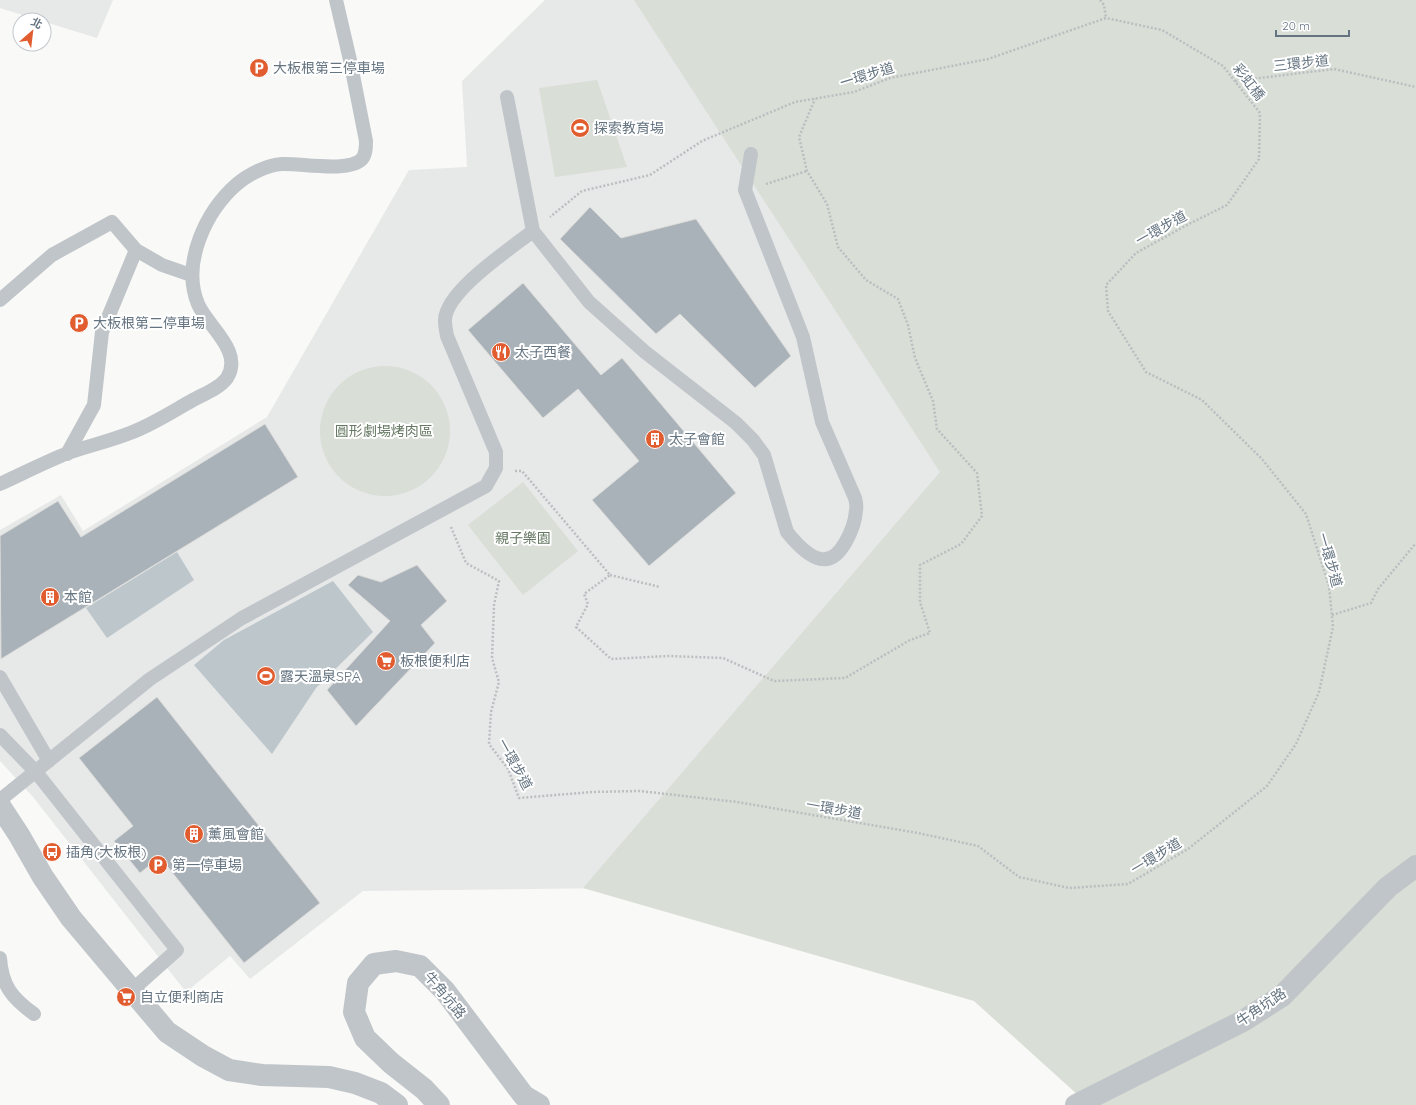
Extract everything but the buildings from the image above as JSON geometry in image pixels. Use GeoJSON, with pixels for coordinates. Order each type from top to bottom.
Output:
{"type":"FeatureCollection","features":[{"type":"Feature","properties":{"kind":"street"},"geometry":{"type":"LineString","coordinates":[[0,806],[19,835],[42,877],[71,918],[167,1032],[203,1056],[230,1070],[262,1075],[330,1077],[356,1083],[375,1091],[397,1105]]}},
{"type":"Feature","properties":{"kind":"street","name":"牛角坑路"},"geometry":{"type":"LineString","coordinates":[[1076,1105],[1243,1021],[1282,996],[1388,887],[1416,866]]}},
{"type":"Feature","properties":{"kind":"street","name":"牛角坑路"},"geometry":{"type":"LineString","coordinates":[[438,1105],[424,1089],[391,1063],[365,1038],[354,1012],[358,983],[374,964],[396,961],[420,966],[445,991],[524,1096],[539,1105]]}},
{"type":"Feature","properties":{"kind":"lane"},"geometry":{"type":"LineString","coordinates":[[0,484],[67,454],[131,433],[214,389],[227,378],[232,363],[226,345],[198,304],[191,275],[200,237],[218,206],[238,184],[256,172],[282,164],[313,166],[351,165],[361,160],[366,152],[366,141],[352,68],[336,0]]}},
{"type":"Feature","properties":{"kind":"lane"},"geometry":{"type":"LineString","coordinates":[[507,97],[533,231],[589,302],[645,352],[730,418],[754,440],[764,455],[787,532],[795,542],[810,554],[821,559],[831,558],[840,551],[854,524],[857,510],[855,498],[822,422],[803,337],[745,190],[751,154]]}},
{"type":"Feature","properties":{"kind":"lane"},"geometry":{"type":"LineString","coordinates":[[0,300],[52,255],[112,222],[136,250],[162,265],[191,275]]}},
{"type":"Feature","properties":{"kind":"lane"},"geometry":{"type":"LineString","coordinates":[[0,800],[150,678],[242,618],[486,486],[496,468],[496,452],[447,336],[445,320],[450,305],[466,284],[533,231]]}},
{"type":"Feature","properties":{"kind":"lane"},"geometry":{"type":"LineString","coordinates":[[67,454],[94,405],[102,332],[136,250]]}},
{"type":"Feature","properties":{"kind":"lane"},"geometry":{"type":"LineString","coordinates":[[0,677],[49,761]]}},
{"type":"Feature","properties":{"kind":"lane"},"geometry":{"type":"LineString","coordinates":[[0,735],[36,772],[177,950],[131,991]]}},
{"type":"Feature","properties":{"kind":"lane"},"geometry":{"type":"LineString","coordinates":[[0,958],[1,971],[7,989],[19,1003],[34,1014]]}},
{"type":"Feature","properties":{"kind":"path"},"geometry":{"type":"LineString","coordinates":[[1100,0],[1104,5],[1106,18]]}},
{"type":"Feature","properties":{"kind":"path","name":"彩虹橋"},"geometry":{"type":"LineString","coordinates":[[1106,18],[1162,30],[1223,66],[1260,113],[1260,159]]}},
{"type":"Feature","properties":{"kind":"path","name":"一環步道"},"geometry":{"type":"LineString","coordinates":[[533,231],[582,191],[650,175],[702,141],[795,102],[854,92],[890,78],[988,59],[1106,18]]}},
{"type":"Feature","properties":{"kind":"path","name":"三環步道"},"geometry":{"type":"LineString","coordinates":[[1235,81],[1334,69],[1416,87]]}},
{"type":"Feature","properties":{"kind":"path"},"geometry":{"type":"LineString","coordinates":[[745,190],[807,171],[799,137],[815,98]]}},
{"type":"Feature","properties":{"kind":"path","name":"一環步道"},"geometry":{"type":"LineString","coordinates":[[443,509],[466,563],[499,581],[494,605],[492,658],[500,682],[492,712],[489,744],[508,769],[519,798],[640,790],[737,802],[978,846],[1019,877],[1069,888],[1128,884],[1188,849],[1267,786],[1296,744],[1319,692],[1333,627],[1329,586],[1306,514],[1262,459],[1202,400],[1146,372],[1108,311],[1106,285],[1136,253],[1187,224],[1227,205],[1260,159]]}},
{"type":"Feature","properties":{"kind":"path"},"geometry":{"type":"LineString","coordinates":[[496,468],[522,471],[610,576],[660,588]]}},
{"type":"Feature","properties":{"kind":"path"},"geometry":{"type":"LineString","coordinates":[[1332,615],[1371,603],[1378,589],[1416,543]]}},
{"type":"Feature","properties":{"kind":"path"},"geometry":{"type":"LineString","coordinates":[[576,627],[588,604],[584,594],[610,576]]}},
{"type":"Feature","properties":{"kind":"shaded area"},"geometry":{"type":"Polygon","coordinates":[[[0,0],[113,0],[97,38],[52,24],[52,12],[13,12],[0,8],[0,0]]]}},
{"type":"Feature","properties":{"kind":"shaded area"},"geometry":{"type":"Polygon","coordinates":[[[545,0],[1416,0],[791,886],[363,891],[250,979],[230,956],[186,992],[33,797],[0,761],[0,530],[61,495],[83,531],[267,417],[409,170],[467,167],[462,81],[545,0]]]}},
{"type":"Feature","properties":{"kind":"shaded area"},"geometry":{"type":"Polygon","coordinates":[[[177,552],[194,580],[107,638],[86,608],[177,552]]]}},
{"type":"Feature","properties":{"kind":"shaded area","name":"露天溫泉SPA"},"geometry":{"type":"Polygon","coordinates":[[[333,581],[373,632],[316,688],[272,754],[194,665],[224,640],[333,581]]]}},
{"type":"Feature","properties":{"kind":"green space"},"geometry":{"type":"Polygon","coordinates":[[[634,0],[1416,0],[1416,1105],[1089,1105],[974,1001],[583,888],[940,472],[634,0]]]}},
{"type":"Feature","properties":{"kind":"green space","name":"探索教育場"},"geometry":{"type":"Polygon","coordinates":[[[597,80],[627,167],[555,177],[539,88],[597,80]]]}},
{"type":"Feature","properties":{"kind":"green space","name":"圓形劇場烤肉區"},"geometry":{"type":"Polygon","coordinates":[[[385,366],[398,367],[410,371],[431,385],[445,406],[449,418],[449,444],[445,456],[431,477],[410,491],[398,495],[385,496],[372,495],[360,491],[339,477],[325,456],[321,444],[320,431],[321,418],[325,406],[339,385],[360,371],[372,367],[385,366]]]}},
{"type":"Feature","properties":{"kind":"green space","name":"親子樂園"},"geometry":{"type":"Polygon","coordinates":[[[523,482],[578,551],[523,595],[468,525],[523,482]]]}},
{"type":"Feature","properties":{"kind":"place","name":"大板根第三停車場"},"geometry":{"type":"Point","coordinates":[259,68]}},
{"type":"Feature","properties":{"kind":"place","name":"探索教育場"},"geometry":{"type":"Point","coordinates":[580,128]}},
{"type":"Feature","properties":{"kind":"place","name":"大板根第二停車場"},"geometry":{"type":"Point","coordinates":[79,323]}},
{"type":"Feature","properties":{"kind":"place","name":"太子西餐"},"geometry":{"type":"Point","coordinates":[501,352]}},
{"type":"Feature","properties":{"kind":"place","name":"太子會館"},"geometry":{"type":"Point","coordinates":[655,439]}},
{"type":"Feature","properties":{"kind":"place","name":"本館"},"geometry":{"type":"Point","coordinates":[50,597]}},
{"type":"Feature","properties":{"kind":"place","name":"板根便利店"},"geometry":{"type":"Point","coordinates":[386,661]}},
{"type":"Feature","properties":{"kind":"place","name":"露天溫泉SPA"},"geometry":{"type":"Point","coordinates":[266,676]}},
{"type":"Feature","properties":{"kind":"place","name":"薰風會館"},"geometry":{"type":"Point","coordinates":[194,834]}},
{"type":"Feature","properties":{"kind":"place","name":"插角(大板根)"},"geometry":{"type":"Point","coordinates":[52,852]}},
{"type":"Feature","properties":{"kind":"place","name":"第一停車場"},"geometry":{"type":"Point","coordinates":[158,865]}},
{"type":"Feature","properties":{"kind":"place","name":"自立便利商店"},"geometry":{"type":"Point","coordinates":[126,997]}}]}
